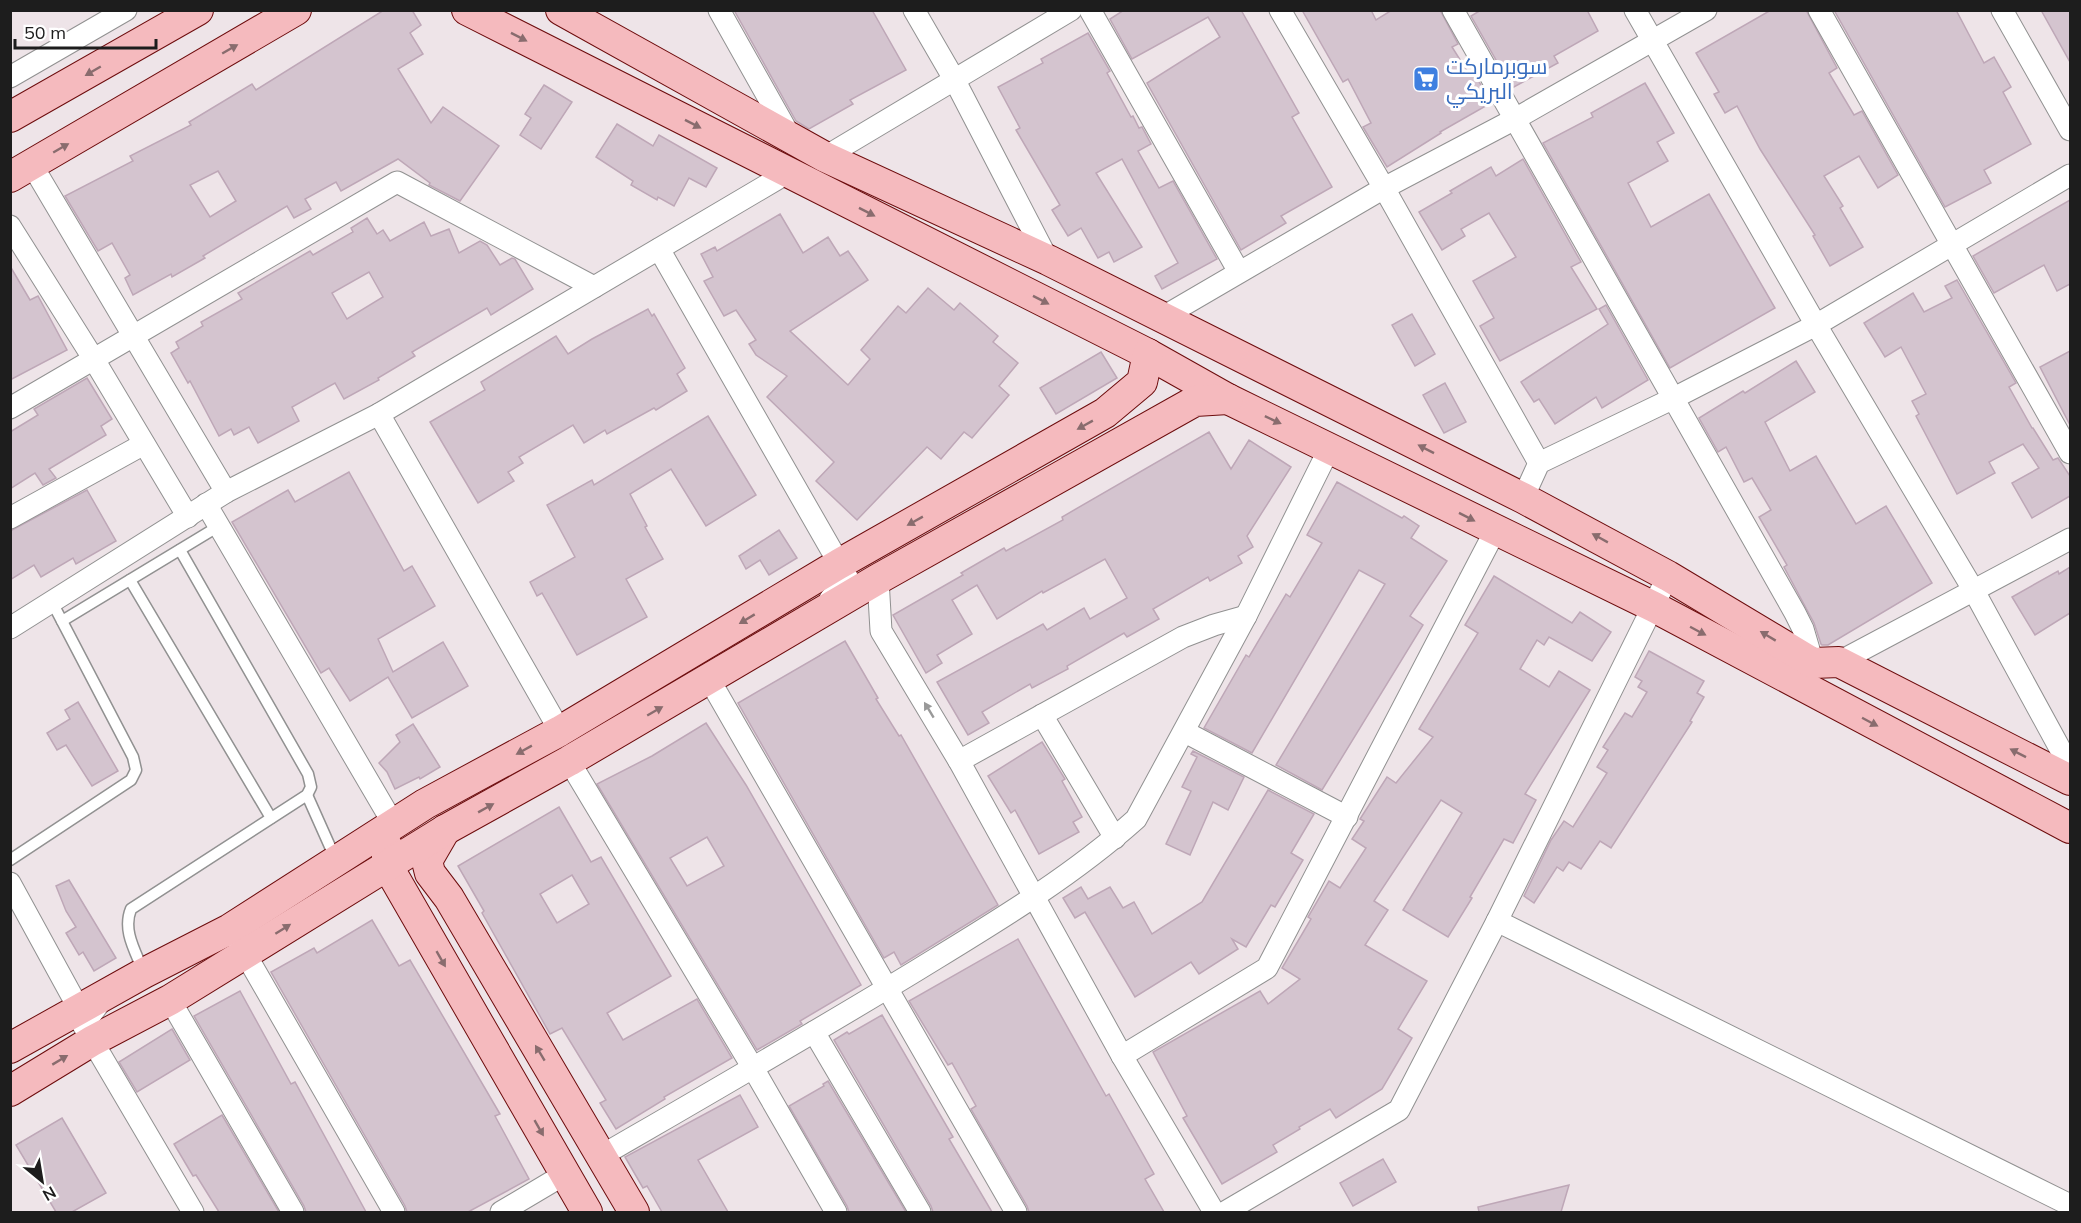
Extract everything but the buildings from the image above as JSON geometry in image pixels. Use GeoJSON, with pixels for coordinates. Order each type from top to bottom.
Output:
{"type":"FeatureCollection","features":[{"type":"Feature","properties":{"kind":"street"},"geometry":{"type":"LineString","coordinates":[[10,77],[126,10]]}},
{"type":"Feature","properties":{"kind":"street"},"geometry":{"type":"LineString","coordinates":[[10,117],[198,10]]}},
{"type":"Feature","properties":{"kind":"street"},"geometry":{"type":"LineString","coordinates":[[226,492],[134,336],[21,171],[296,10]]}},
{"type":"Feature","properties":{"kind":"street"},"geometry":{"type":"LineString","coordinates":[[467,10],[1148,354],[1228,399],[1654,607],[2070,828]]}},
{"type":"Feature","properties":{"kind":"street"},"geometry":{"type":"LineString","coordinates":[[561,10],[825,157],[1163,317],[1523,498],[1826,662],[2070,780]]}},
{"type":"Feature","properties":{"kind":"street"},"geometry":{"type":"LineString","coordinates":[[719,10],[791,139]]}},
{"type":"Feature","properties":{"kind":"street"},"geometry":{"type":"LineString","coordinates":[[914,10],[954,79],[1048,261]]}},
{"type":"Feature","properties":{"kind":"street"},"geometry":{"type":"LineString","coordinates":[[825,157],[1071,10]]}},
{"type":"Feature","properties":{"kind":"street"},"geometry":{"type":"LineString","coordinates":[[1090,10],[1239,272]]}},
{"type":"Feature","properties":{"kind":"street"},"geometry":{"type":"LineString","coordinates":[[1280,10],[1384,188],[1539,463]]}},
{"type":"Feature","properties":{"kind":"street"},"geometry":{"type":"LineString","coordinates":[[1453,10],[1803,629],[1826,662]]}},
{"type":"Feature","properties":{"kind":"street"},"geometry":{"type":"LineString","coordinates":[[1635,10],[1816,325],[1974,591],[2070,767]]}},
{"type":"Feature","properties":{"kind":"street"},"geometry":{"type":"LineString","coordinates":[[1163,317],[1384,188],[1515,119],[1706,10]]}},
{"type":"Feature","properties":{"kind":"street"},"geometry":{"type":"LineString","coordinates":[[1819,10],[2070,453]]}},
{"type":"Feature","properties":{"kind":"street"},"geometry":{"type":"LineString","coordinates":[[2002,10],[2070,130]]}},
{"type":"Feature","properties":{"kind":"street"},"geometry":{"type":"LineString","coordinates":[[10,628],[226,492],[379,414],[789,172]]}},
{"type":"Feature","properties":{"kind":"street"},"geometry":{"type":"LineString","coordinates":[[1523,498],[1539,463],[1672,399],[1816,325],[2070,175]]}},
{"type":"Feature","properties":{"kind":"street"},"geometry":{"type":"LineString","coordinates":[[10,408],[397,182],[594,287]]}},
{"type":"Feature","properties":{"kind":"street"},"geometry":{"type":"LineString","coordinates":[[10,226],[93,358],[188,517]]}},
{"type":"Feature","properties":{"kind":"street"},"geometry":{"type":"LineString","coordinates":[[659,249],[848,579],[812,618]]}},
{"type":"Feature","properties":{"kind":"street"},"geometry":{"type":"LineString","coordinates":[[10,1091],[92,1041],[170,1000],[237,941],[336,862],[425,804],[560,731],[839,564],[1105,413],[1142,382],[1148,354]]}},
{"type":"Feature","properties":{"kind":"street"},"geometry":{"type":"LineString","coordinates":[[1122,398],[1146,401],[1151,409],[1151,427]]}},
{"type":"Feature","properties":{"kind":"street"},"geometry":{"type":"LineString","coordinates":[[10,1048],[144,973],[237,941],[387,865],[878,579],[1195,401],[1228,399]]}},
{"type":"Feature","properties":{"kind":"street"},"geometry":{"type":"LineString","coordinates":[[379,414],[560,731]]}},
{"type":"Feature","properties":{"kind":"street"},"geometry":{"type":"LineString","coordinates":[[10,518],[144,444]]}},
{"type":"Feature","properties":{"kind":"street"},"geometry":{"type":"LineString","coordinates":[[601,1156],[814,1032],[1034,898],[1115,838],[1136,819],[1246,616],[1330,447]]}},
{"type":"Feature","properties":{"kind":"street"},"geometry":{"type":"LineString","coordinates":[[206,504],[394,825]]}},
{"type":"Feature","properties":{"kind":"street"},"geometry":{"type":"LineString","coordinates":[[1122,1056],[1267,968],[1495,531]]}},
{"type":"Feature","properties":{"kind":"street"},"geometry":{"type":"LineString","coordinates":[[1826,662],[1974,591],[2070,539]]}},
{"type":"Feature","properties":{"kind":"street"},"geometry":{"type":"LineString","coordinates":[[1225,1212],[1399,1110],[1497,921],[1668,576]]}},
{"type":"Feature","properties":{"kind":"street"},"geometry":{"type":"LineString","coordinates":[[878,579],[881,630],[958,761],[1122,1056],[1214,1212]]}},
{"type":"Feature","properties":{"kind":"street"},"geometry":{"type":"LineString","coordinates":[[958,761],[1183,637],[1246,616]]}},
{"type":"Feature","properties":{"kind":"street"},"geometry":{"type":"LineString","coordinates":[[709,679],[1016,1212]]}},
{"type":"Feature","properties":{"kind":"street"},"geometry":{"type":"LineString","coordinates":[[1042,715],[1115,838]]}},
{"type":"Feature","properties":{"kind":"street"},"geometry":{"type":"LineString","coordinates":[[1185,732],[1347,816]]}},
{"type":"Feature","properties":{"kind":"street"},"geometry":{"type":"LineString","coordinates":[[569,761],[753,1068],[836,1212]]}},
{"type":"Feature","properties":{"kind":"street"},"geometry":{"type":"LineString","coordinates":[[425,804],[385,848],[387,865],[587,1212]]}},
{"type":"Feature","properties":{"kind":"street"},"geometry":{"type":"LineString","coordinates":[[445,830],[428,861],[429,873],[449,898],[634,1212]]}},
{"type":"Feature","properties":{"kind":"street"},"geometry":{"type":"LineString","coordinates":[[10,883],[79,1009]]}},
{"type":"Feature","properties":{"kind":"street"},"geometry":{"type":"LineString","coordinates":[[417,918],[423,904],[436,897],[449,898]]}},
{"type":"Feature","properties":{"kind":"street"},"geometry":{"type":"LineString","coordinates":[[1497,921],[2070,1205]]}},
{"type":"Feature","properties":{"kind":"street"},"geometry":{"type":"LineString","coordinates":[[237,941],[394,1212]]}},
{"type":"Feature","properties":{"kind":"street"},"geometry":{"type":"LineString","coordinates":[[105,996],[83,1025],[194,1212]]}},
{"type":"Feature","properties":{"kind":"street"},"geometry":{"type":"LineString","coordinates":[[170,1000],[293,1212]]}},
{"type":"Feature","properties":{"kind":"street"},"geometry":{"type":"LineString","coordinates":[[814,1032],[920,1212]]}},
{"type":"Feature","properties":{"kind":"street"},"geometry":{"type":"LineString","coordinates":[[501,1212],[575,1167],[584,1167],[594,1173],[616,1212]]}},
{"type":"Feature","properties":{"kind":"lane"},"geometry":{"type":"LineString","coordinates":[[62,621],[219,526]]}},
{"type":"Feature","properties":{"kind":"lane"},"geometry":{"type":"LineString","coordinates":[[144,973],[128,933],[126,920],[131,909],[306,795],[311,787],[308,774],[180,550]]}},
{"type":"Feature","properties":{"kind":"lane"},"geometry":{"type":"LineString","coordinates":[[129,580],[271,818]]}},
{"type":"Feature","properties":{"kind":"lane"},"geometry":{"type":"LineString","coordinates":[[10,860],[131,780],[136,770],[134,757],[52,602]]}},
{"type":"Feature","properties":{"kind":"lane"},"geometry":{"type":"LineString","coordinates":[[306,795],[336,862]]}},
{"type":"Feature","properties":{"kind":"place","name":"سوبرماركت البريكي"},"geometry":{"type":"Point","coordinates":[1426,79]}}]}
